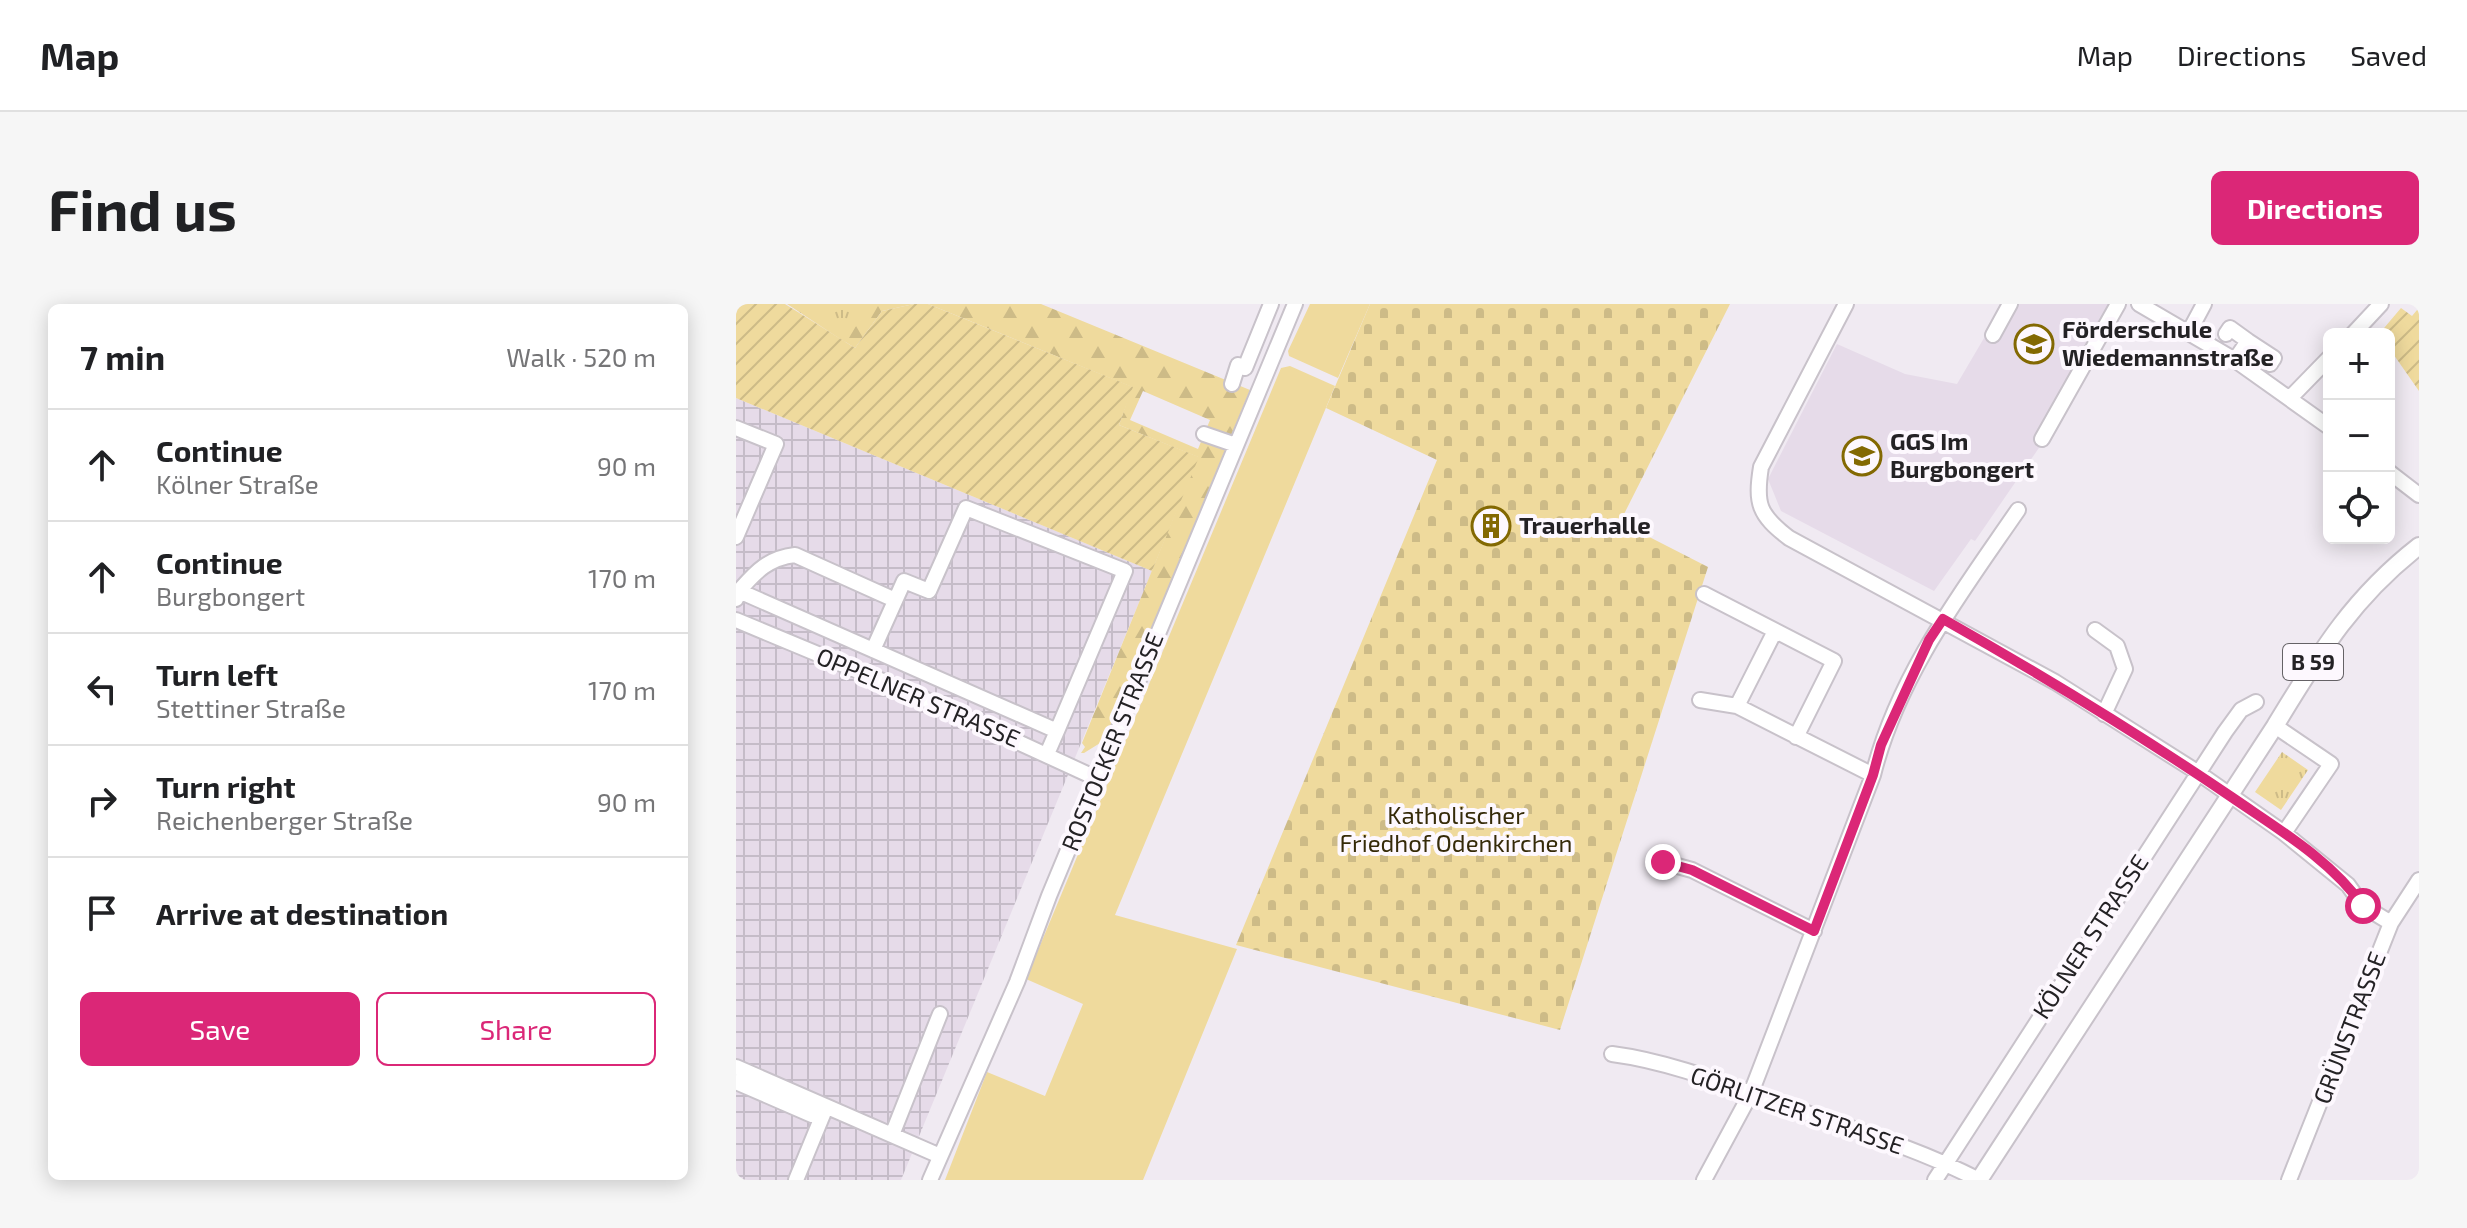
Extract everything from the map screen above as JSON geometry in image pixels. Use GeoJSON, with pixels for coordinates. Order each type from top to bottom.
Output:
{"type":"FeatureCollection","features":[{"type":"Feature","properties":{"kind":"main road","name":"KÖLNER STRASSE"},"geometry":{"type":"LineString","coordinates":[[1979,1180],[2336,628],[2389,569],[2419,546]]}},
{"type":"Feature","properties":{"kind":"street"},"geometry":{"type":"LineString","coordinates":[[1232,384],[1238,365],[1245,368],[1271,304]]}},
{"type":"Feature","properties":{"kind":"street","name":"ROSTOCKER STRASSE"},"geometry":{"type":"LineString","coordinates":[[930,1180],[1017,982],[1049,896],[1295,304]]}},
{"type":"Feature","properties":{"kind":"street"},"geometry":{"type":"LineString","coordinates":[[1846,304],[1761,467],[1756,494],[1765,519],[1789,538],[2055,682],[2197,772],[2284,833],[2348,885],[2363,906],[2391,923]]}},
{"type":"Feature","properties":{"kind":"street"},"geometry":{"type":"LineString","coordinates":[[1993,335],[2010,304]]}},
{"type":"Feature","properties":{"kind":"street"},"geometry":{"type":"LineString","coordinates":[[2042,439],[2118,304]]}},
{"type":"Feature","properties":{"kind":"street"},"geometry":{"type":"LineString","coordinates":[[2139,304],[2235,360],[2323,423]]}},
{"type":"Feature","properties":{"kind":"street"},"geometry":{"type":"LineString","coordinates":[[2189,332],[2204,304]]}},
{"type":"Feature","properties":{"kind":"street"},"geometry":{"type":"LineString","coordinates":[[2359,328],[2381,304]]}},
{"type":"Feature","properties":{"kind":"street"},"geometry":{"type":"LineString","coordinates":[[2226,334],[2230,328],[2274,358],[2270,364]]}},
{"type":"Feature","properties":{"kind":"street"},"geometry":{"type":"LineString","coordinates":[[2235,360],[2248,341]]}},
{"type":"Feature","properties":{"kind":"street"},"geometry":{"type":"LineString","coordinates":[[2290,398],[2323,364]]}},
{"type":"Feature","properties":{"kind":"street"},"geometry":{"type":"LineString","coordinates":[[736,428],[776,444],[736,537]]}},
{"type":"Feature","properties":{"kind":"street"},"geometry":{"type":"LineString","coordinates":[[1204,434],[1236,445]]}},
{"type":"Feature","properties":{"kind":"street"},"geometry":{"type":"LineString","coordinates":[[2395,477],[2419,495]]}},
{"type":"Feature","properties":{"kind":"street"},"geometry":{"type":"LineString","coordinates":[[873,650],[904,581],[929,591],[966,508],[1125,571],[1047,754]]}},
{"type":"Feature","properties":{"kind":"street"},"geometry":{"type":"LineString","coordinates":[[1704,1180],[1751,1093],[1873,775],[1881,745],[1903,694],[1929,640],[2018,510]]}},
{"type":"Feature","properties":{"kind":"street"},"geometry":{"type":"LineString","coordinates":[[895,600],[795,555],[777,557],[759,568],[738,595],[1057,731]]}},
{"type":"Feature","properties":{"kind":"street"},"geometry":{"type":"LineString","coordinates":[[1704,594],[1834,661],[1796,737]]}},
{"type":"Feature","properties":{"kind":"street","name":"OPPELNER STRASSE"},"geometry":{"type":"LineString","coordinates":[[736,620],[909,692],[1098,779]]}},
{"type":"Feature","properties":{"kind":"street"},"geometry":{"type":"LineString","coordinates":[[2095,630],[2117,646],[2125,669],[2104,714]]}},
{"type":"Feature","properties":{"kind":"street"},"geometry":{"type":"LineString","coordinates":[[1737,706],[1775,631]]}},
{"type":"Feature","properties":{"kind":"street"},"geometry":{"type":"LineString","coordinates":[[1700,700],[1737,706],[1873,775]]}},
{"type":"Feature","properties":{"kind":"street","name":"KÖLNER STRASSE"},"geometry":{"type":"LineString","coordinates":[[1935,1180],[2197,772],[2241,710],[2256,702]]}},
{"type":"Feature","properties":{"kind":"street"},"geometry":{"type":"LineString","coordinates":[[2275,726],[2331,764],[2284,833]]}},
{"type":"Feature","properties":{"kind":"street"},"geometry":{"type":"LineString","coordinates":[[1663,862],[1692,870],[1814,931]]}},
{"type":"Feature","properties":{"kind":"street","name":"GRÜNSTRASSE"},"geometry":{"type":"LineString","coordinates":[[2289,1180],[2391,923],[2419,880]]}},
{"type":"Feature","properties":{"kind":"street"},"geometry":{"type":"LineString","coordinates":[[892,1135],[940,1014]]}},
{"type":"Feature","properties":{"kind":"street","name":"GÖRLITZER STRASSE"},"geometry":{"type":"LineString","coordinates":[[1612,1054],[1642,1058],[1751,1093],[1945,1164],[1979,1180]]}},
{"type":"Feature","properties":{"kind":"street"},"geometry":{"type":"LineString","coordinates":[[736,1067],[940,1156]]}},
{"type":"Feature","properties":{"kind":"street"},"geometry":{"type":"LineString","coordinates":[[736,1082],[812,1115],[822,1105]]}},
{"type":"Feature","properties":{"kind":"street"},"geometry":{"type":"LineString","coordinates":[[796,1180],[822,1105]]}},
{"type":"Feature","properties":{"kind":"shaded area","name":"GGS Im Burgbongert"},"geometry":{"type":"Polygon","coordinates":[[[2004,304],[2111,304],[2045,439],[1975,541],[1971,539],[1934,591],[1781,511],[1768,479],[1837,344],[1905,374],[1957,384],[2004,304]]]}},
{"type":"Feature","properties":{"kind":"shaded area"},"geometry":{"type":"Polygon","coordinates":[[[736,398],[1152,571],[901,1180],[736,1180],[736,398]]]}},
{"type":"Feature","properties":{"kind":"green space"},"geometry":{"type":"Polygon","coordinates":[[[736,304],[785,304],[855,348],[882,311],[928,304],[1133,387],[1119,425],[1199,457],[1152,571],[736,398],[736,304]]]}},
{"type":"Feature","properties":{"kind":"green space"},"geometry":{"type":"Polygon","coordinates":[[[785,304],[845,341],[869,304],[914,304],[882,311],[855,348],[785,304]]]}},
{"type":"Feature","properties":{"kind":"green space"},"geometry":{"type":"Polygon","coordinates":[[[787,304],[869,304],[870,305],[845,342],[787,304]]]}},
{"type":"Feature","properties":{"kind":"green space"},"geometry":{"type":"Polygon","coordinates":[[[928,304],[1041,304],[1250,390],[1105,740],[1081,753],[1085,747],[1082,743],[1198,457],[1119,425],[1132,387],[928,304]],[[1143,391],[1130,420],[1198,449],[1210,420],[1143,391]]]}},
{"type":"Feature","properties":{"kind":"green space"},"geometry":{"type":"Polygon","coordinates":[[[1310,304],[1370,304],[1338,378],[1289,356],[1288,351],[1310,304]]]}},
{"type":"Feature","properties":{"kind":"green space","name":"Katholischer Friedhof Odenkirchen"},"geometry":{"type":"Polygon","coordinates":[[[1370,304],[1730,304],[1620,522],[1708,567],[1560,1030],[1236,945],[1437,460],[1326,408],[1370,304]]]}},
{"type":"Feature","properties":{"kind":"green space"},"geometry":{"type":"Polygon","coordinates":[[[2401,308],[2412,316],[2419,311],[2419,391],[2395,357],[2395,328],[2384,328],[2401,308]]]}},
{"type":"Feature","properties":{"kind":"green space"},"geometry":{"type":"Polygon","coordinates":[[[1290,366],[1335,386],[1115,915],[1237,949],[1143,1180],[945,1180],[987,1072],[1045,1096],[1083,1004],[1026,979],[1281,368],[1290,366]]]}},
{"type":"Feature","properties":{"kind":"green space"},"geometry":{"type":"Polygon","coordinates":[[[2282,752],[2308,770],[2281,810],[2255,792],[2282,752]]]}},
{"type":"Feature","properties":{"kind":"place","name":"Förderschule Wiedemannstraße"},"geometry":{"type":"Point","coordinates":[2034,344]}},
{"type":"Feature","properties":{"kind":"place","name":"GGS Im Burgbongert"},"geometry":{"type":"Point","coordinates":[1862,456]}},
{"type":"Feature","properties":{"kind":"place","name":"Trauerhalle"},"geometry":{"type":"Point","coordinates":[1491,526]}},
{"type":"Feature","properties":{"kind":"route"},"geometry":{"type":"LineString","coordinates":[[1663,862],[1692,870],[1814,931],[1873,775],[1881,745],[1929,640],[1943,619],[2055,682],[2197,772],[2284,833],[2348,885],[2363,906]]}}]}
